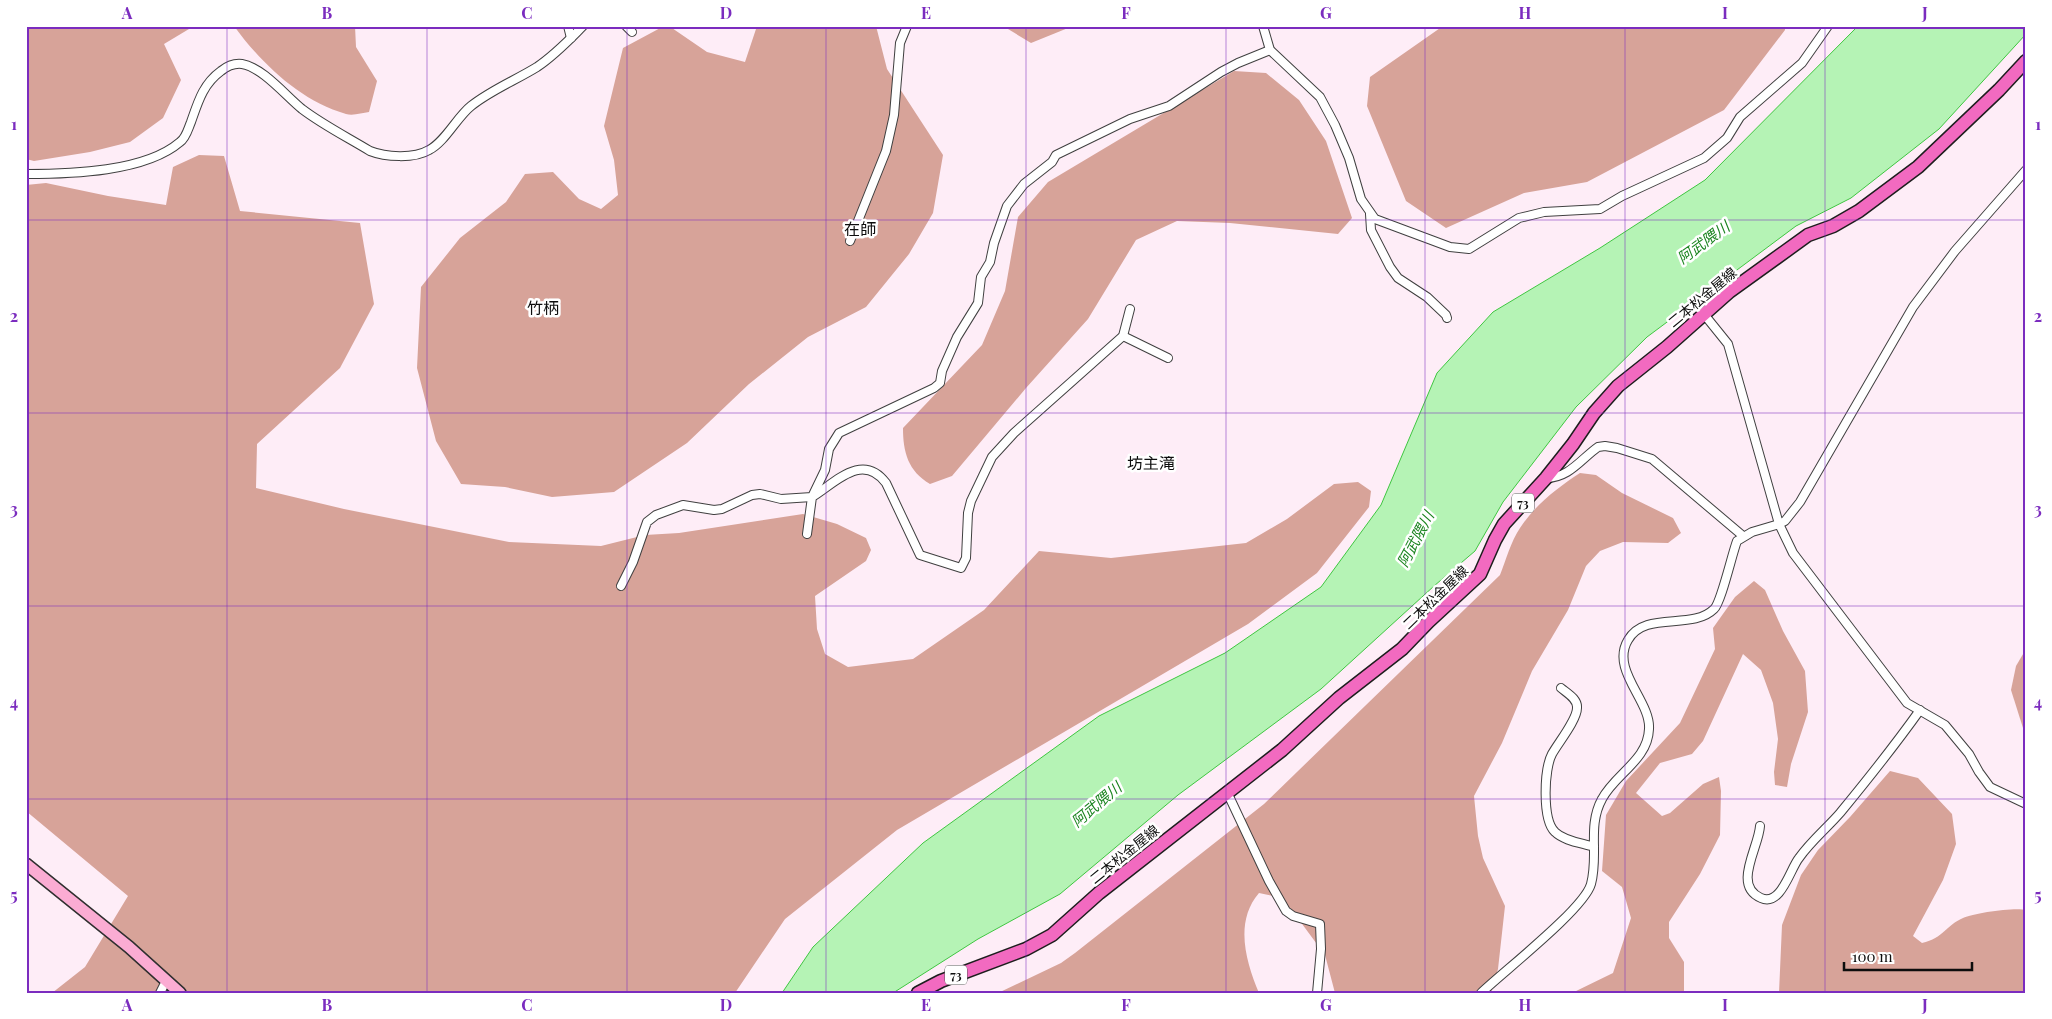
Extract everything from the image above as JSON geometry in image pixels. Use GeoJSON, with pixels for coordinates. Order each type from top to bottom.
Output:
{"type":"FeatureCollection","features":[{"type":"Feature","properties":{"kind":"main road","name":"二本松金屋線"},"geometry":{"type":"LineString","coordinates":[[918,993],[941,981],[1026,949],[1052,935],[1098,893],[1282,750],[1339,698],[1402,649],[1480,574],[1504,524],[1546,478],[1573,444],[1594,413],[1618,386],[1667,347],[1703,313],[1729,292],[1808,235],[1833,226],[1881,197],[1938,149],[2026,61]]}},
{"type":"Feature","properties":{"kind":"street"},"geometry":{"type":"LineString","coordinates":[[568,26],[572,38]]}},
{"type":"Feature","properties":{"kind":"street"},"geometry":{"type":"LineString","coordinates":[[26,174],[76,173],[110,169],[161,153],[181,142],[188,130],[201,93],[212,77],[227,66],[240,64],[252,67],[302,109],[370,152],[381,156],[420,153],[430,150],[469,107],[537,67],[555,54],[583,26]]}},
{"type":"Feature","properties":{"kind":"street"},"geometry":{"type":"LineString","coordinates":[[850,242],[886,151],[894,115],[900,43],[907,26]]}},
{"type":"Feature","properties":{"kind":"street"},"geometry":{"type":"LineString","coordinates":[[1263,26],[1270,50],[1320,97],[1335,125],[1349,158],[1361,199],[1370,214],[1375,219],[1417,236],[1450,247],[1468,249],[1520,218],[1544,212],[1600,208],[1704,158],[1727,138],[1740,118],[1802,63],[1828,26]]}},
{"type":"Feature","properties":{"kind":"street"},"geometry":{"type":"LineString","coordinates":[[807,534],[812,497],[825,470],[829,449],[839,433],[924,394],[940,383],[942,371],[957,337],[978,303],[981,277],[990,262],[1006,206],[1024,184],[1052,162],[1056,156],[1130,119],[1169,106],[1238,63],[1270,50]]}},
{"type":"Feature","properties":{"kind":"street"},"geometry":{"type":"LineString","coordinates":[[1481,993],[1576,907],[1590,887],[1594,867],[1594,820],[1598,806],[1605,793],[1643,751],[1649,734],[1650,726],[1647,716],[1626,670],[1624,654],[1627,640],[1635,631],[1643,627],[1698,617],[1715,609],[1720,599],[1737,541],[1752,532],[1785,521],[1800,502],[1913,307],[1955,251],[2026,170]]}},
{"type":"Feature","properties":{"kind":"street"},"geometry":{"type":"LineString","coordinates":[[1370,214],[1371,230],[1390,267],[1398,278],[1438,307],[1447,318]]}},
{"type":"Feature","properties":{"kind":"street"},"geometry":{"type":"LineString","coordinates":[[621,586],[633,562],[647,522],[656,515],[683,505],[714,510],[722,509],[752,495],[760,494],[781,499],[812,497],[843,474],[869,470],[880,474],[886,482],[920,555],[961,568],[966,558],[968,513],[971,500],[992,457],[1014,432],[1123,336],[1130,309]]}},
{"type":"Feature","properties":{"kind":"street"},"geometry":{"type":"LineString","coordinates":[[1703,313],[1728,344],[1779,524],[1793,553],[1907,703],[1945,725],[1969,754],[1978,772],[1990,787],[2026,804]]}},
{"type":"Feature","properties":{"kind":"street"},"geometry":{"type":"LineString","coordinates":[[1123,336],[1168,358]]}},
{"type":"Feature","properties":{"kind":"street"},"geometry":{"type":"LineString","coordinates":[[1546,478],[1554,478],[1567,473],[1598,447],[1605,446],[1628,451],[1652,459],[1744,536]]}},
{"type":"Feature","properties":{"kind":"street"},"geometry":{"type":"LineString","coordinates":[[1561,688],[1576,702],[1578,708],[1575,717],[1550,757],[1546,779],[1546,814],[1548,823],[1555,832],[1594,847]]}},
{"type":"Feature","properties":{"kind":"street"},"geometry":{"type":"LineString","coordinates":[[1760,826],[1759,837],[1749,862],[1747,878],[1748,888],[1762,899],[1767,900],[1776,896],[1783,889],[1792,866],[1851,800],[1920,710]]}},
{"type":"Feature","properties":{"kind":"street"},"geometry":{"type":"LineString","coordinates":[[1227,792],[1269,882],[1286,911],[1293,916],[1320,924],[1321,949],[1317,993]]}},
{"type":"Feature","properties":{"kind":"street"},"geometry":{"type":"LineString","coordinates":[[26,864],[129,947],[180,993]]}},
{"type":"Feature","properties":{"kind":"street"},"geometry":{"type":"LineString","coordinates":[[160,993],[166,981]]}},
{"type":"Feature","properties":{"kind":"shaded area"},"geometry":{"type":"Polygon","coordinates":[[[26,26],[194,26],[164,44],[181,80],[163,118],[130,142],[90,152],[34,161],[26,159],[26,26]]]}},
{"type":"Feature","properties":{"kind":"shaded area"},"geometry":{"type":"Polygon","coordinates":[[[234,26],[355,26],[356,47],[377,81],[369,112],[355,115],[346,114],[329,108],[297,90],[256,54],[234,26]]]}},
{"type":"Feature","properties":{"kind":"shaded area"},"geometry":{"type":"Polygon","coordinates":[[[664,26],[669,26],[707,52],[745,62],[757,26],[876,26],[887,69],[943,155],[933,213],[909,254],[866,307],[808,337],[749,384],[687,443],[614,492],[552,497],[505,487],[461,484],[436,441],[417,368],[421,287],[460,238],[506,202],[525,174],[553,172],[579,199],[601,209],[618,195],[614,160],[604,126],[623,48],[664,26]]]}},
{"type":"Feature","properties":{"kind":"shaded area"},"geometry":{"type":"Polygon","coordinates":[[[1003,26],[1073,26],[1031,43],[1003,26]]]}},
{"type":"Feature","properties":{"kind":"shaded area"},"geometry":{"type":"Polygon","coordinates":[[[1443,26],[1785,26],[1785,30],[1724,110],[1587,182],[1524,193],[1446,228],[1406,201],[1367,106],[1370,77],[1443,26]]]}},
{"type":"Feature","properties":{"kind":"shaded area"},"geometry":{"type":"Polygon","coordinates":[[[1234,71],[1266,73],[1299,100],[1326,141],[1352,218],[1338,234],[1230,223],[1177,221],[1136,240],[1088,319],[1026,388],[952,476],[930,484],[923,479],[916,473],[908,460],[904,445],[903,428],[982,345],[1005,291],[1018,217],[1048,182],[1234,71]]]}},
{"type":"Feature","properties":{"kind":"shaded area"},"geometry":{"type":"Polygon","coordinates":[[[199,155],[224,156],[240,211],[360,223],[374,304],[340,368],[257,444],[256,488],[344,509],[509,542],[601,546],[645,535],[679,533],[803,514],[837,524],[866,538],[871,550],[866,561],[815,596],[817,629],[825,654],[848,667],[913,659],[984,610],[1039,551],[1111,558],[1246,543],[1287,519],[1334,484],[1358,482],[1371,491],[1369,507],[1317,573],[1248,624],[897,830],[785,919],[735,993],[52,993],[85,967],[128,896],[26,811],[26,185],[46,183],[108,196],[166,205],[173,167],[199,155]]]}},
{"type":"Feature","properties":{"kind":"shaded area"},"geometry":{"type":"Polygon","coordinates":[[[1580,473],[1596,475],[1622,493],[1673,518],[1681,533],[1668,543],[1623,542],[1600,551],[1586,566],[1568,610],[1532,671],[1502,743],[1474,796],[1478,836],[1483,858],[1505,906],[1498,969],[1491,993],[1335,993],[1325,955],[1291,909],[1273,896],[1259,893],[1251,904],[1247,916],[1245,942],[1250,968],[1259,993],[998,993],[1061,963],[1264,804],[1500,575],[1514,539],[1532,512],[1580,473]]]}},
{"type":"Feature","properties":{"kind":"shaded area"},"geometry":{"type":"Polygon","coordinates":[[[1754,581],[1765,590],[1783,631],[1805,671],[1808,712],[1791,764],[1787,787],[1775,785],[1774,772],[1778,739],[1773,703],[1761,670],[1743,654],[1703,741],[1692,754],[1660,763],[1636,793],[1662,816],[1670,813],[1703,784],[1719,777],[1721,791],[1720,835],[1700,874],[1669,922],[1669,938],[1684,962],[1684,993],[1572,993],[1613,973],[1631,918],[1622,887],[1602,871],[1606,815],[1626,781],[1680,723],[1715,649],[1713,628],[1735,597],[1754,581]]]}},
{"type":"Feature","properties":{"kind":"shaded area"},"geometry":{"type":"Polygon","coordinates":[[[2026,649],[2026,730],[2023,728],[2011,690],[2016,666],[2026,649]]]}},
{"type":"Feature","properties":{"kind":"shaded area"},"geometry":{"type":"Polygon","coordinates":[[[1890,771],[1918,778],[1952,814],[1956,844],[1943,880],[1913,936],[1922,943],[1935,938],[1957,921],[1968,916],[2004,910],[2026,910],[2026,993],[1779,993],[1782,925],[1801,875],[1818,850],[1890,771]]]}},
{"type":"Feature","properties":{"kind":"water","name":"阿武隈川"},"geometry":{"type":"Polygon","coordinates":[[[1858,26],[2026,26],[2026,34],[1939,129],[1851,198],[1796,226],[1647,337],[1576,407],[1503,502],[1475,551],[1321,689],[1178,795],[1060,894],[978,939],[893,993],[782,993],[813,947],[923,843],[1099,716],[1225,653],[1321,587],[1381,505],[1437,373],[1493,312],[1600,248],[1705,180],[1858,26]]]}},
{"type":"Feature","properties":{"kind":"district","name":"在師"},"geometry":{"type":"Point","coordinates":[860,228]}},
{"type":"Feature","properties":{"kind":"district","name":"竹柄"},"geometry":{"type":"Point","coordinates":[543,307]}},
{"type":"Feature","properties":{"kind":"district","name":"坊主滝"},"geometry":{"type":"Point","coordinates":[1151,462]}}]}
